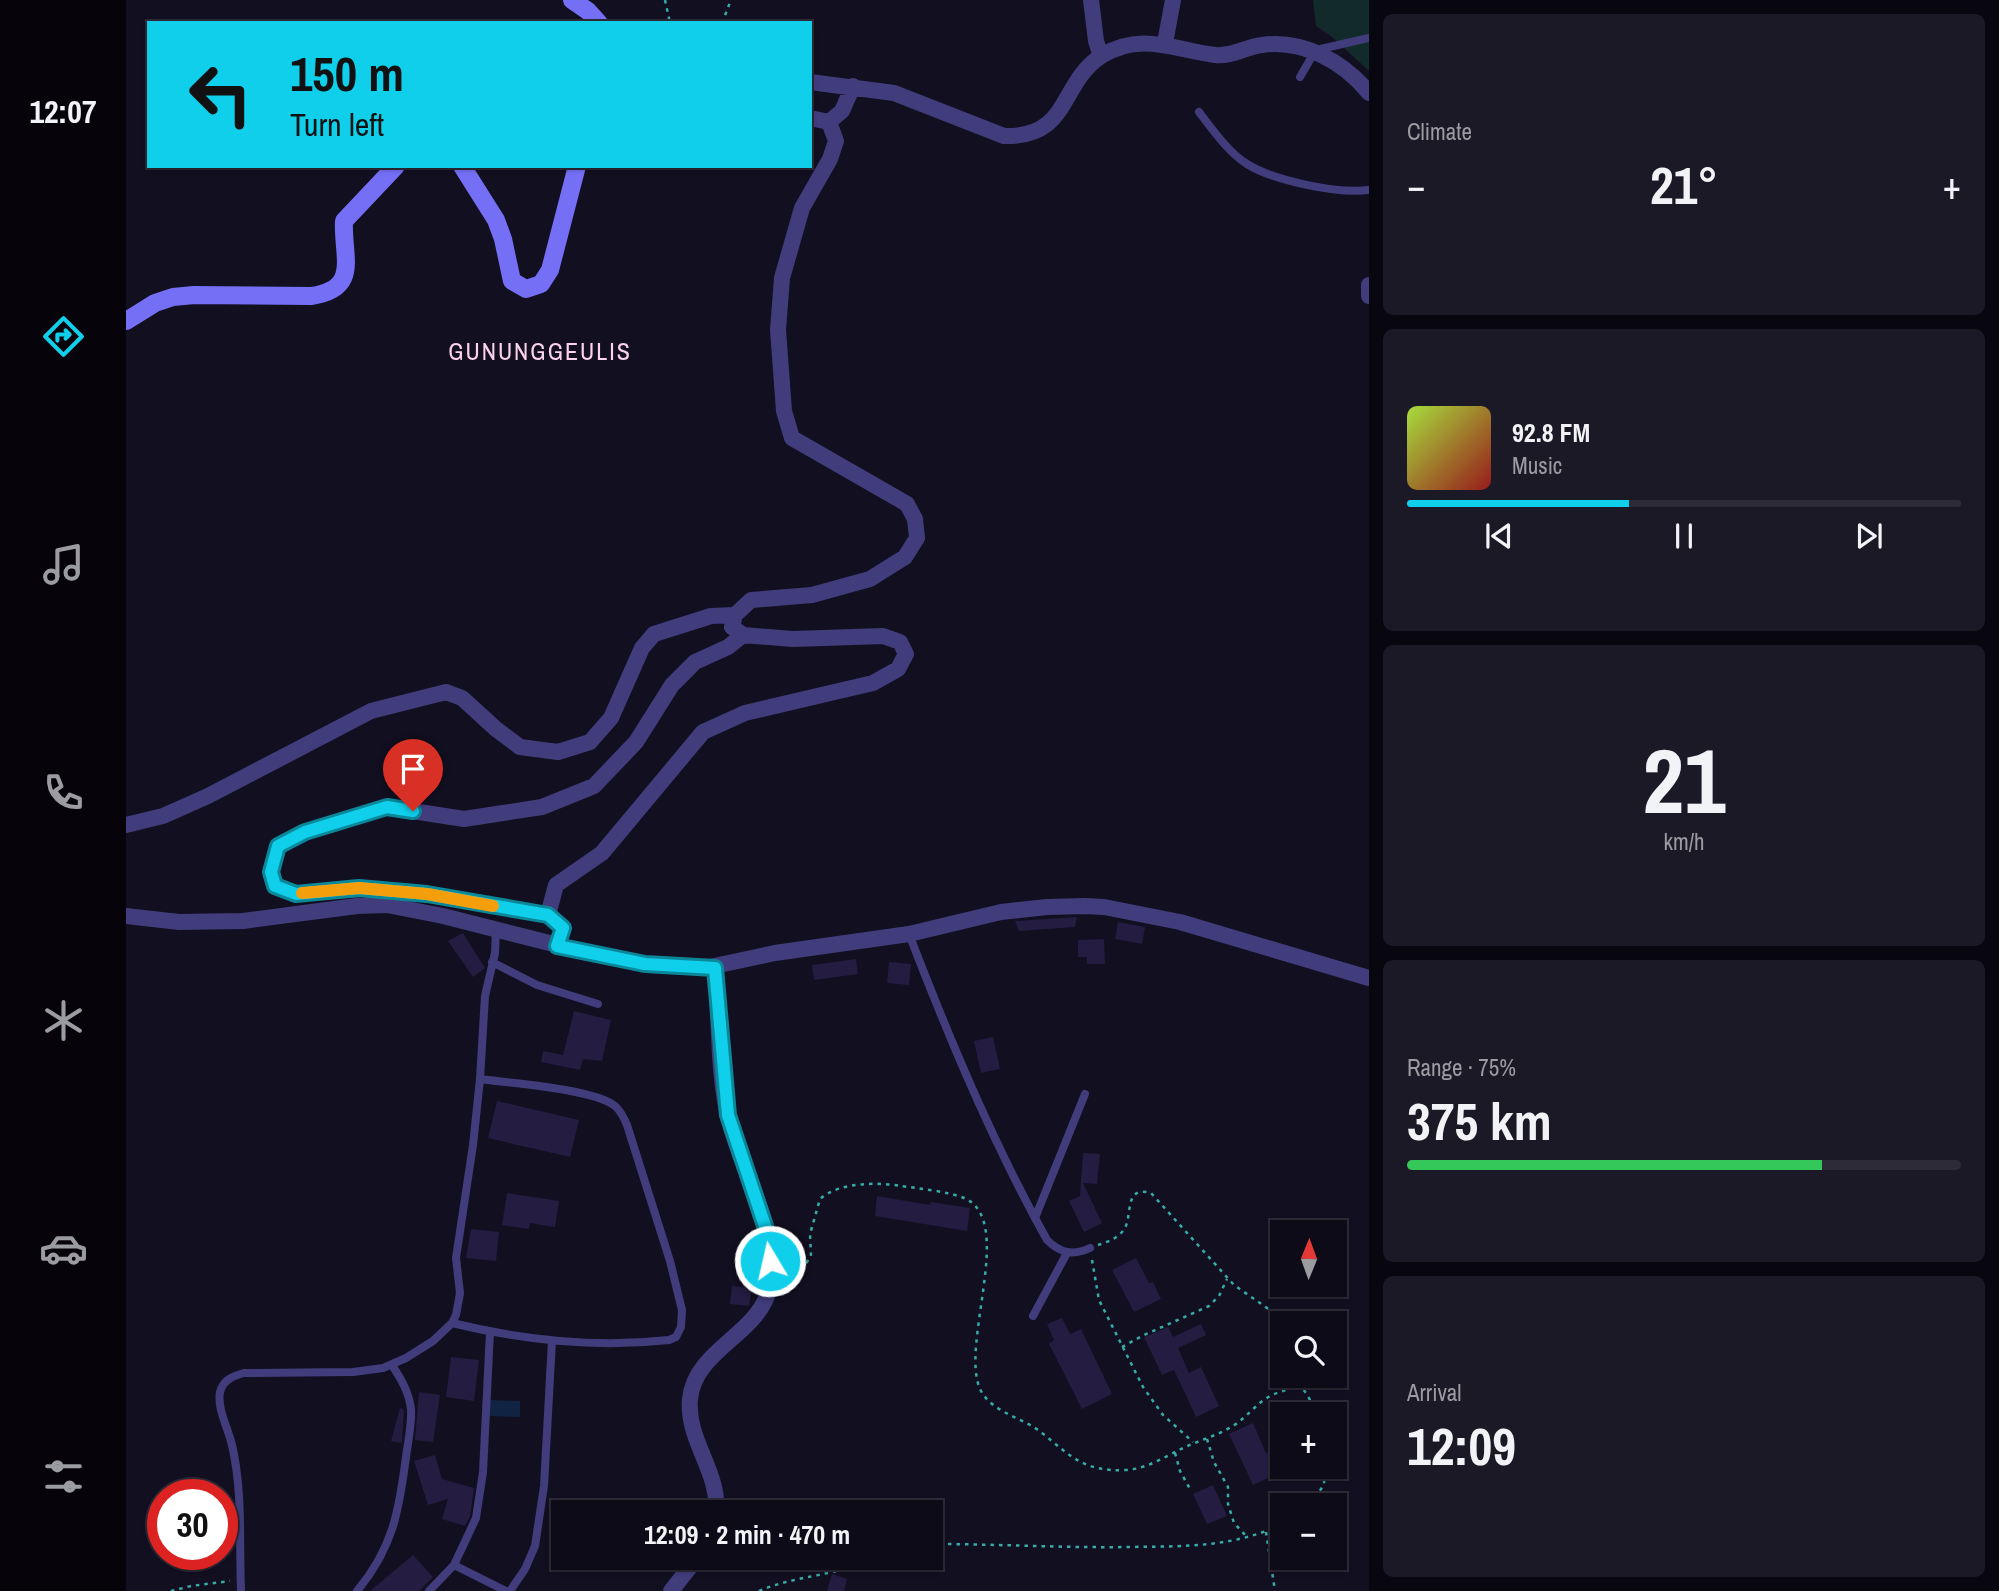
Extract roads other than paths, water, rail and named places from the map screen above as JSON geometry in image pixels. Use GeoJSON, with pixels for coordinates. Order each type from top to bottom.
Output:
{"type":"FeatureCollection","features":[{"type":"Feature","properties":{"kind":"main road"},"geometry":{"type":"LineString","coordinates":[[572,0],[597,21]]}},
{"type":"Feature","properties":{"kind":"main road"},"geometry":{"type":"LineString","coordinates":[[126,321],[142,310],[173,297],[312,296],[335,288],[346,276],[344,221],[394,168]]}},
{"type":"Feature","properties":{"kind":"main road"},"geometry":{"type":"LineString","coordinates":[[463,168],[496,220],[512,281],[526,289],[541,284],[550,270],[576,168]]}},
{"type":"Feature","properties":{"kind":"street"},"geometry":{"type":"LineString","coordinates":[[1091,0],[1096,41],[1101,56]]}},
{"type":"Feature","properties":{"kind":"street"},"geometry":{"type":"LineString","coordinates":[[1165,43],[1173,0]]}},
{"type":"Feature","properties":{"kind":"street"},"geometry":{"type":"LineString","coordinates":[[812,82],[894,93],[1004,135],[1023,136],[1049,123],[1082,75],[1101,56],[1128,45],[1165,43],[1217,55],[1233,54],[1253,46],[1270,44],[1312,52],[1337,62],[1352,73],[1369,93]]}},
{"type":"Feature","properties":{"kind":"street"},"geometry":{"type":"LineString","coordinates":[[829,122],[842,111],[853,86]]}},
{"type":"Feature","properties":{"kind":"street"},"geometry":{"type":"LineString","coordinates":[[812,118],[829,122]]}},
{"type":"Feature","properties":{"kind":"street"},"geometry":{"type":"LineString","coordinates":[[548,915],[556,885],[602,853],[703,732],[745,713],[873,683],[898,669],[906,654],[900,642],[883,636],[793,639],[743,635],[732,627],[735,615],[751,600],[813,595],[870,579],[905,557],[917,538],[915,519],[906,504],[792,438],[784,411],[778,330],[782,278],[802,208],[830,159],[836,141],[829,122]]}},
{"type":"Feature","properties":{"kind":"street"},"geometry":{"type":"LineString","coordinates":[[1369,285],[1369,296]]}},
{"type":"Feature","properties":{"kind":"street"},"geometry":{"type":"LineString","coordinates":[[126,825],[163,816],[208,796],[371,711],[446,692],[462,698],[520,747],[558,752],[590,742],[611,718],[642,648],[654,634],[711,616],[735,615]]}},
{"type":"Feature","properties":{"kind":"street"},"geometry":{"type":"LineString","coordinates":[[557,946],[563,928],[548,915],[427,894],[359,888],[296,894],[275,886],[271,872],[278,846],[305,832],[387,807],[464,819],[542,807],[594,786],[636,742],[672,685],[695,662],[728,647],[743,635]]}},
{"type":"Feature","properties":{"kind":"street"},"geometry":{"type":"LineString","coordinates":[[126,916],[179,922],[243,921],[357,906],[387,905],[645,964],[715,968],[775,953],[909,934],[1023,909],[1104,907],[1180,922],[1369,978]]}},
{"type":"Feature","properties":{"kind":"street"},"geometry":{"type":"LineString","coordinates":[[715,968],[726,1107],[766,1229],[770,1261],[770,1285],[762,1310],[708,1361],[693,1384],[690,1397],[690,1420],[715,1488],[716,1500]]}},
{"type":"Feature","properties":{"kind":"street"},"geometry":{"type":"LineString","coordinates":[[671,1591],[688,1570]]}},
{"type":"Feature","properties":{"kind":"lane"},"geometry":{"type":"LineString","coordinates":[[1300,77],[1312,52],[1369,38]]}},
{"type":"Feature","properties":{"kind":"lane"},"geometry":{"type":"LineString","coordinates":[[1199,113],[1234,153],[1261,171],[1333,190],[1369,190]]}},
{"type":"Feature","properties":{"kind":"lane"},"geometry":{"type":"LineString","coordinates":[[241,1591],[236,1464],[220,1402],[220,1391],[225,1382],[244,1373],[353,1372],[392,1365],[433,1341],[452,1323],[459,1305],[460,1282],[456,1258],[473,1145],[485,996],[495,953],[496,930]]}},
{"type":"Feature","properties":{"kind":"lane"},"geometry":{"type":"LineString","coordinates":[[909,934],[1010,1169],[1047,1240],[1067,1253],[1090,1248]]}},
{"type":"Feature","properties":{"kind":"lane"},"geometry":{"type":"LineString","coordinates":[[492,962],[537,985],[598,1004]]}},
{"type":"Feature","properties":{"kind":"lane"},"geometry":{"type":"LineString","coordinates":[[452,1323],[490,1332],[552,1340],[659,1341],[676,1337],[681,1327],[682,1310],[670,1261],[627,1125],[614,1105],[584,1094],[480,1079]]}},
{"type":"Feature","properties":{"kind":"lane"},"geometry":{"type":"LineString","coordinates":[[1035,1217],[1085,1094]]}},
{"type":"Feature","properties":{"kind":"lane"},"geometry":{"type":"LineString","coordinates":[[1033,1316],[1067,1253]]}},
{"type":"Feature","properties":{"kind":"lane"},"geometry":{"type":"LineString","coordinates":[[429,1591],[454,1565],[476,1518],[481,1494],[490,1332]]}},
{"type":"Feature","properties":{"kind":"lane"},"geometry":{"type":"LineString","coordinates":[[454,1565],[508,1591],[530,1559],[542,1499],[552,1340]]}},
{"type":"Feature","properties":{"kind":"lane"},"geometry":{"type":"LineString","coordinates":[[357,1591],[381,1558],[400,1504],[411,1409],[407,1389],[392,1365]]}},
{"type":"Feature","properties":{"kind":"water"},"geometry":{"type":"Polygon","coordinates":[[[490,1400],[520,1401],[520,1417],[489,1416],[490,1400]]]}},
{"type":"Feature","properties":{"kind":"district","name":"GUNUNGGEULIS"},"geometry":{"type":"Point","coordinates":[540,351]}}]}
